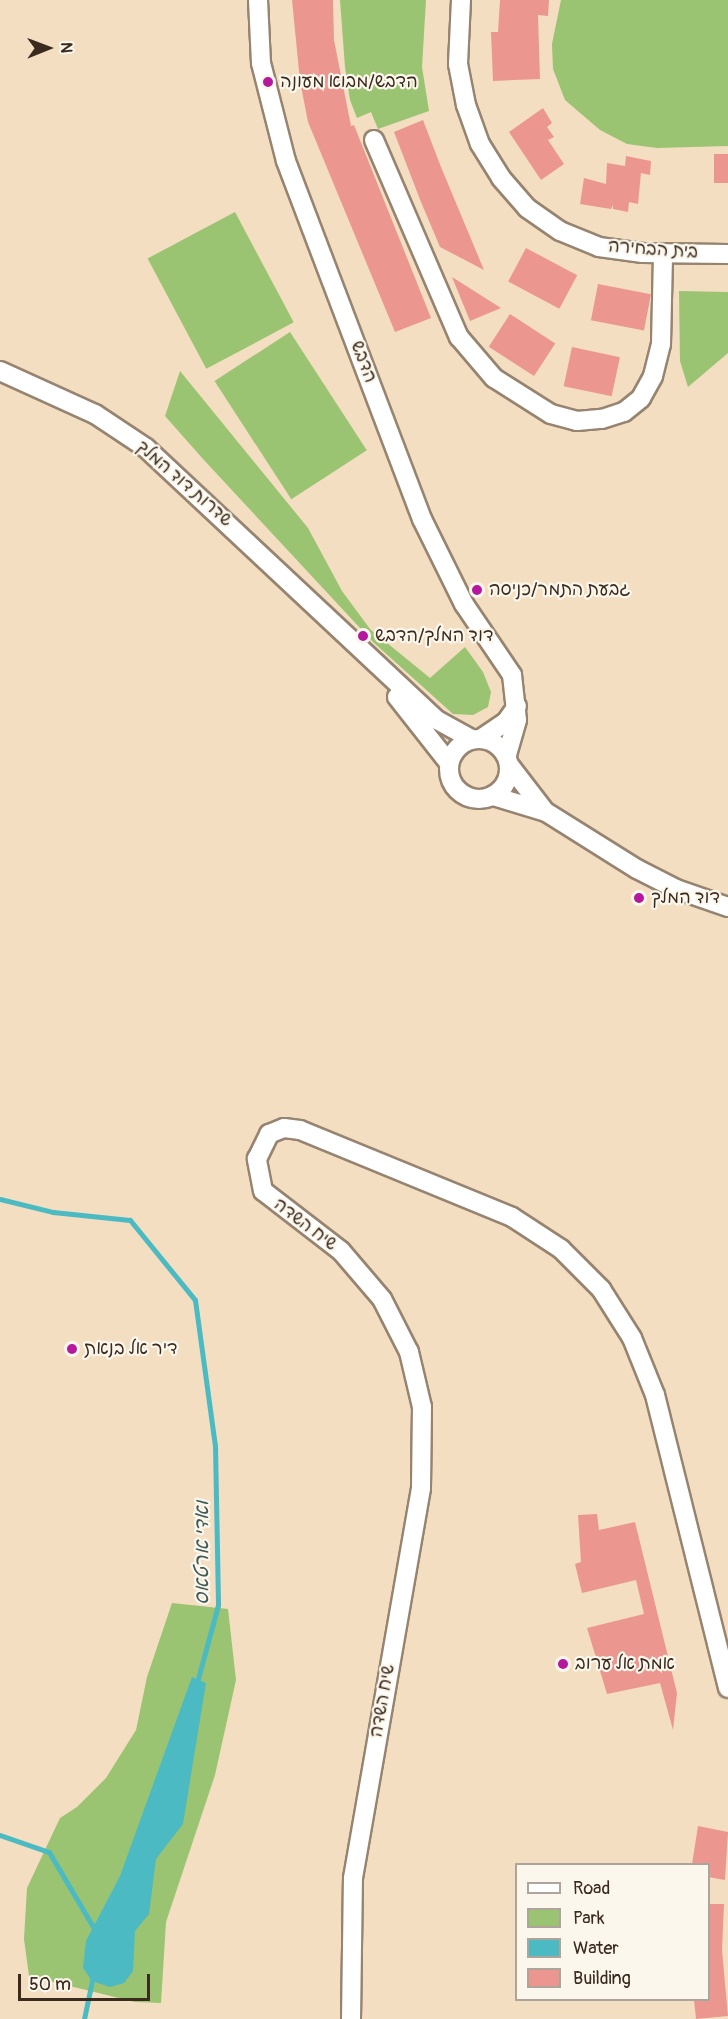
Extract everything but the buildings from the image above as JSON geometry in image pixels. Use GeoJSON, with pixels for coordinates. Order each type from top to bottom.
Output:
{"type":"FeatureCollection","features":[{"type":"Feature","properties":{"kind":"street","name":"הדבש"},"geometry":{"type":"LineString","coordinates":[[258,0],[261,63],[286,161],[422,519],[464,604],[512,675],[517,706],[514,736],[508,761]]}},
{"type":"Feature","properties":{"kind":"street","name":"בית הבחירה"},"geometry":{"type":"LineString","coordinates":[[461,0],[458,64],[466,105],[480,144],[501,178],[527,208],[560,231],[599,247],[663,254],[728,254]]}},
{"type":"Feature","properties":{"kind":"street"},"geometry":{"type":"LineString","coordinates":[[374,140],[459,337],[494,378],[551,414],[577,421],[602,419],[624,412],[641,398],[653,376],[661,344],[663,254]]}},
{"type":"Feature","properties":{"kind":"street","name":"שדרות דוד המלך"},"geometry":{"type":"LineString","coordinates":[[0,371],[95,414],[146,448],[213,507],[317,609],[437,720],[476,739]]}},
{"type":"Feature","properties":{"kind":"street","name":"שדרות דוד המלך"},"geometry":{"type":"LineString","coordinates":[[317,609],[417,718],[449,763]]}},
{"type":"Feature","properties":{"kind":"street"},"geometry":{"type":"LineString","coordinates":[[517,706],[506,722],[457,748],[449,763],[450,778],[458,791],[471,799],[493,796],[546,812],[638,869],[676,889],[728,907]]}},
{"type":"Feature","properties":{"kind":"street"},"geometry":{"type":"LineString","coordinates":[[476,739],[496,744],[546,812]]}},
{"type":"Feature","properties":{"kind":"street"},"geometry":{"type":"LineString","coordinates":[[493,796],[506,784],[508,761]]}},
{"type":"Feature","properties":{"kind":"street","name":"שיח השדה"},"geometry":{"type":"LineString","coordinates":[[351,2019],[353,1878],[421,1488],[422,1407],[409,1352],[382,1299],[341,1251],[263,1191],[257,1159],[269,1134],[284,1128],[300,1130],[512,1217],[561,1249],[601,1289],[632,1338],[655,1395],[728,1688]]}},
{"type":"Feature","properties":{"kind":"green space"},"geometry":{"type":"Polygon","coordinates":[[[340,0],[426,0],[422,67],[429,111],[378,129],[371,112],[357,118],[350,100],[345,67],[340,0]]]}},
{"type":"Feature","properties":{"kind":"green space"},"geometry":{"type":"Polygon","coordinates":[[[561,0],[728,0],[728,146],[657,148],[627,144],[600,130],[565,100],[553,69],[552,44],[561,0]]]}},
{"type":"Feature","properties":{"kind":"green space"},"geometry":{"type":"Polygon","coordinates":[[[235,212],[294,322],[206,369],[148,258],[235,212]]]}},
{"type":"Feature","properties":{"kind":"green space"},"geometry":{"type":"Polygon","coordinates":[[[679,291],[728,292],[728,353],[688,387],[680,361],[679,291]]]}},
{"type":"Feature","properties":{"kind":"green space"},"geometry":{"type":"Polygon","coordinates":[[[290,332],[367,450],[291,499],[215,381],[290,332]]]}},
{"type":"Feature","properties":{"kind":"green space"},"geometry":{"type":"Polygon","coordinates":[[[180,371],[308,528],[342,591],[370,629],[430,678],[465,647],[483,672],[491,692],[488,707],[473,715],[453,714],[373,642],[203,459],[165,416],[180,371]]]}},
{"type":"Feature","properties":{"kind":"green space"},"geometry":{"type":"Polygon","coordinates":[[[172,1603],[228,1609],[236,1680],[215,1775],[166,1922],[161,2003],[135,2002],[29,1976],[24,1939],[27,1888],[60,1818],[77,1807],[106,1778],[136,1730],[147,1677],[172,1603]]]}},
{"type":"Feature","properties":{"kind":"water"},"geometry":{"type":"Polygon","coordinates":[[[192,1677],[206,1683],[183,1824],[156,1859],[149,1914],[135,1931],[133,1971],[124,1983],[110,1987],[92,1981],[83,1968],[86,1941],[120,1876],[192,1677]]]}},
{"type":"Feature","properties":{"kind":"waterway","name":"ואדי ארטאס"},"geometry":{"type":"LineString","coordinates":[[0,1199],[53,1212],[130,1220],[195,1300],[215,1446],[218,1605],[196,1686]]}},
{"type":"Feature","properties":{"kind":"waterway"},"geometry":{"type":"LineString","coordinates":[[0,1835],[49,1852],[95,1930]]}},
{"type":"Feature","properties":{"kind":"waterway","name":"ואדי ארטאס"},"geometry":{"type":"LineString","coordinates":[[84,2019],[93,1976]]}},
{"type":"Feature","properties":{"kind":"place","name":"הדבש/מבוא מעונה"},"geometry":{"type":"Point","coordinates":[268,82]}},
{"type":"Feature","properties":{"kind":"place","name":"גבעת התמר/כניסה"},"geometry":{"type":"Point","coordinates":[477,590]}},
{"type":"Feature","properties":{"kind":"place","name":"דוד המלך/הדבש"},"geometry":{"type":"Point","coordinates":[363,636]}},
{"type":"Feature","properties":{"kind":"place","name":"דוד המלך"},"geometry":{"type":"Point","coordinates":[639,898]}},
{"type":"Feature","properties":{"kind":"place","name":"דיר אל בנאת"},"geometry":{"type":"Point","coordinates":[72,1349]}},
{"type":"Feature","properties":{"kind":"place","name":"אמת אל ערוב"},"geometry":{"type":"Point","coordinates":[563,1664]}}]}
